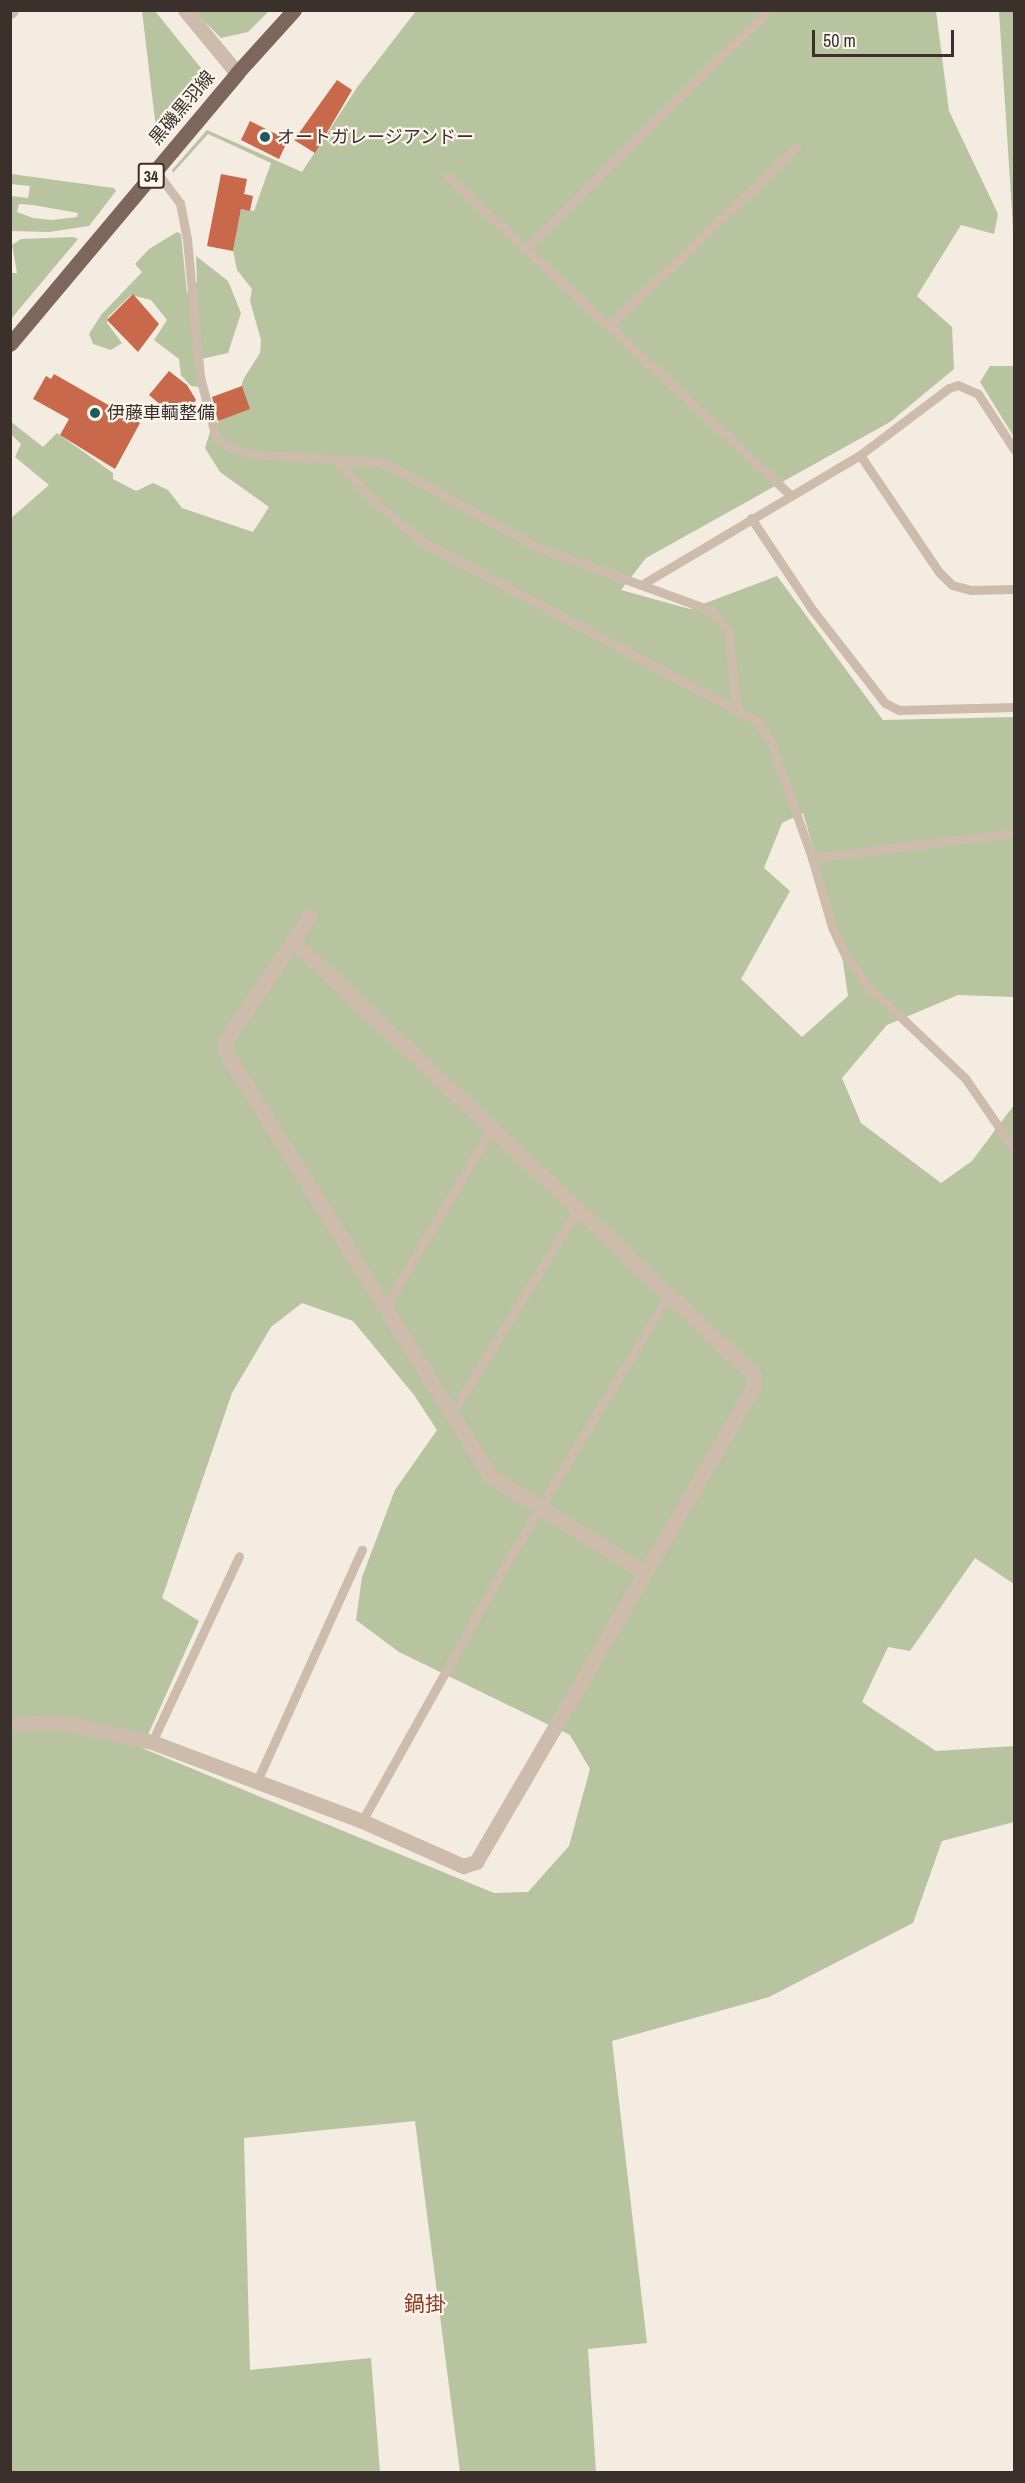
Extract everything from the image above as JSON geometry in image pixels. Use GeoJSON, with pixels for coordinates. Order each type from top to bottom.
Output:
{"type":"FeatureCollection","features":[{"type":"Feature","properties":{"kind":"main road","name":"黒磯黒羽線"},"geometry":{"type":"LineString","coordinates":[[10,344],[237,73],[294,10]]}},
{"type":"Feature","properties":{"kind":"street"},"geometry":{"type":"LineString","coordinates":[[185,10],[237,73]]}},
{"type":"Feature","properties":{"kind":"street"},"geometry":{"type":"LineString","coordinates":[[309,916],[225,1041],[226,1053],[490,1476],[645,1573]]}},
{"type":"Feature","properties":{"kind":"street"},"geometry":{"type":"LineString","coordinates":[[10,1724],[58,1722],[152,1742],[362,1821],[463,1866],[476,1862],[753,1388],[754,1375],[293,941]]}},
{"type":"Feature","properties":{"kind":"lane"},"geometry":{"type":"LineString","coordinates":[[525,249],[768,10]]}},
{"type":"Feature","properties":{"kind":"lane"},"geometry":{"type":"LineString","coordinates":[[609,326],[796,147]]}},
{"type":"Feature","properties":{"kind":"lane"},"geometry":{"type":"LineString","coordinates":[[156,170],[180,203],[187,239],[200,377],[216,438],[231,448],[251,454],[335,459],[390,466],[537,547],[710,610],[722,620],[728,630],[737,711]]}},
{"type":"Feature","properties":{"kind":"lane"},"geometry":{"type":"LineString","coordinates":[[447,176],[789,494]]}},
{"type":"Feature","properties":{"kind":"lane"},"geometry":{"type":"LineString","coordinates":[[641,585],[789,494],[860,454],[949,388],[958,386],[978,394],[1014,449]]}},
{"type":"Feature","properties":{"kind":"lane"},"geometry":{"type":"LineString","coordinates":[[860,454],[939,572],[952,585],[971,590],[1014,589]]}},
{"type":"Feature","properties":{"kind":"lane"},"geometry":{"type":"LineString","coordinates":[[335,459],[375,502],[421,541],[737,711],[766,729],[812,858],[832,927],[846,957],[867,986],[965,1078],[1014,1149]]}},
{"type":"Feature","properties":{"kind":"lane"},"geometry":{"type":"LineString","coordinates":[[751,518],[812,608],[885,703],[899,710],[1014,707]]}},
{"type":"Feature","properties":{"kind":"lane"},"geometry":{"type":"LineString","coordinates":[[812,858],[1014,833]]}},
{"type":"Feature","properties":{"kind":"lane"},"geometry":{"type":"LineString","coordinates":[[385,1307],[492,1128]]}},
{"type":"Feature","properties":{"kind":"lane"},"geometry":{"type":"LineString","coordinates":[[452,1414],[578,1209]]}},
{"type":"Feature","properties":{"kind":"lane"},"geometry":{"type":"LineString","coordinates":[[362,1821],[540,1509],[669,1294]]}},
{"type":"Feature","properties":{"kind":"lane"},"geometry":{"type":"LineString","coordinates":[[257,1781],[362,1550]]}},
{"type":"Feature","properties":{"kind":"lane"},"geometry":{"type":"LineString","coordinates":[[152,1742],[239,1556]]}},
{"type":"Feature","properties":{"kind":"green space"},"geometry":{"type":"Polygon","coordinates":[[[142,11],[155,11],[205,73],[204,83],[157,137],[142,11]]]}},
{"type":"Feature","properties":{"kind":"green space"},"geometry":{"type":"Polygon","coordinates":[[[194,11],[269,11],[248,32],[221,38],[194,11]]]}},
{"type":"Feature","properties":{"kind":"green space"},"geometry":{"type":"Polygon","coordinates":[[[416,11],[936,11],[949,111],[998,214],[994,234],[961,225],[917,296],[952,327],[954,369],[890,422],[646,558],[621,590],[690,609],[777,576],[883,720],[1014,717],[1014,997],[958,995],[887,1025],[842,1078],[861,1123],[941,1183],[972,1161],[1014,1105],[1014,1584],[975,1558],[910,1651],[888,1647],[862,1702],[936,1751],[1014,1746],[1014,1822],[942,1841],[913,1923],[769,1997],[612,2041],[647,2343],[588,2349],[596,2472],[460,2472],[415,2121],[244,2138],[250,2370],[371,2358],[380,2472],[11,2472],[10,519],[49,485],[15,457],[21,444],[11,434],[10,421],[43,447],[57,433],[113,473],[113,479],[136,491],[153,483],[168,490],[182,508],[253,532],[269,507],[220,472],[205,448],[210,432],[236,401],[244,378],[260,353],[261,340],[250,301],[252,289],[237,270],[233,251],[241,209],[254,211],[271,163],[208,134],[173,173],[172,170],[207,130],[302,172],[358,86],[416,11]],[[803,813],[782,823],[764,868],[790,891],[741,979],[802,1037],[848,996],[839,935],[803,813]],[[302,1303],[271,1327],[232,1393],[162,1598],[199,1621],[142,1748],[494,1893],[528,1892],[569,1846],[590,1769],[570,1735],[399,1652],[356,1620],[362,1577],[395,1490],[437,1430],[414,1395],[353,1321],[302,1303]]]}},
{"type":"Feature","properties":{"kind":"green space"},"geometry":{"type":"Polygon","coordinates":[[[999,11],[1014,11],[1014,251],[1012,212],[999,11]]]}},
{"type":"Feature","properties":{"kind":"green space"},"geometry":{"type":"Polygon","coordinates":[[[11,174],[114,188],[116,191],[89,226],[49,232],[11,231],[11,196],[28,198],[30,186],[11,184],[11,174]],[[19,204],[17,212],[33,218],[52,220],[77,217],[78,213],[19,204]]]}},
{"type":"Feature","properties":{"kind":"green space"},"geometry":{"type":"Polygon","coordinates":[[[177,232],[181,234],[187,293],[197,282],[196,256],[228,281],[241,313],[228,353],[201,359],[196,370],[198,387],[191,386],[181,375],[179,359],[154,340],[167,320],[151,300],[131,295],[108,317],[107,323],[122,343],[111,350],[93,344],[89,334],[101,315],[142,272],[135,264],[149,249],[177,232]]]}},
{"type":"Feature","properties":{"kind":"green space"},"geometry":{"type":"Polygon","coordinates":[[[73,237],[78,239],[11,319],[11,273],[17,273],[12,245],[21,239],[73,237]]]}},
{"type":"Feature","properties":{"kind":"green space"},"geometry":{"type":"Polygon","coordinates":[[[990,366],[1014,366],[1014,437],[980,382],[990,366]]]}},
{"type":"Feature","properties":{"kind":"building"},"geometry":{"type":"Polygon","coordinates":[[[337,80],[352,90],[315,153],[294,140],[337,80]]]}},
{"type":"Feature","properties":{"kind":"building"},"geometry":{"type":"Polygon","coordinates":[[[250,121],[288,140],[279,159],[241,140],[250,121]]]}},
{"type":"Feature","properties":{"kind":"building"},"geometry":{"type":"Polygon","coordinates":[[[221,174],[247,179],[244,194],[253,196],[250,211],[241,209],[233,251],[207,246],[221,174]]]}},
{"type":"Feature","properties":{"kind":"building"},"geometry":{"type":"Polygon","coordinates":[[[133,294],[159,324],[138,352],[107,320],[133,294]]]}},
{"type":"Feature","properties":{"kind":"building"},"geometry":{"type":"Polygon","coordinates":[[[169,371],[187,385],[196,400],[180,421],[149,395],[169,371]]]}},
{"type":"Feature","properties":{"kind":"building"},"geometry":{"type":"Polygon","coordinates":[[[54,374],[140,423],[115,469],[60,435],[69,419],[33,399],[46,376],[51,379],[54,374]]]}},
{"type":"Feature","properties":{"kind":"building"},"geometry":{"type":"Polygon","coordinates":[[[242,386],[250,409],[218,421],[212,397],[242,386]]]}},
{"type":"Feature","properties":{"kind":"place","name":"オートガレージアンドー"},"geometry":{"type":"Point","coordinates":[265,137]}},
{"type":"Feature","properties":{"kind":"place","name":"伊藤車輌整備"},"geometry":{"type":"Point","coordinates":[95,413]}},
{"type":"Feature","properties":{"kind":"district","name":"鍋掛"},"geometry":{"type":"Point","coordinates":[425,2304]}}]}
